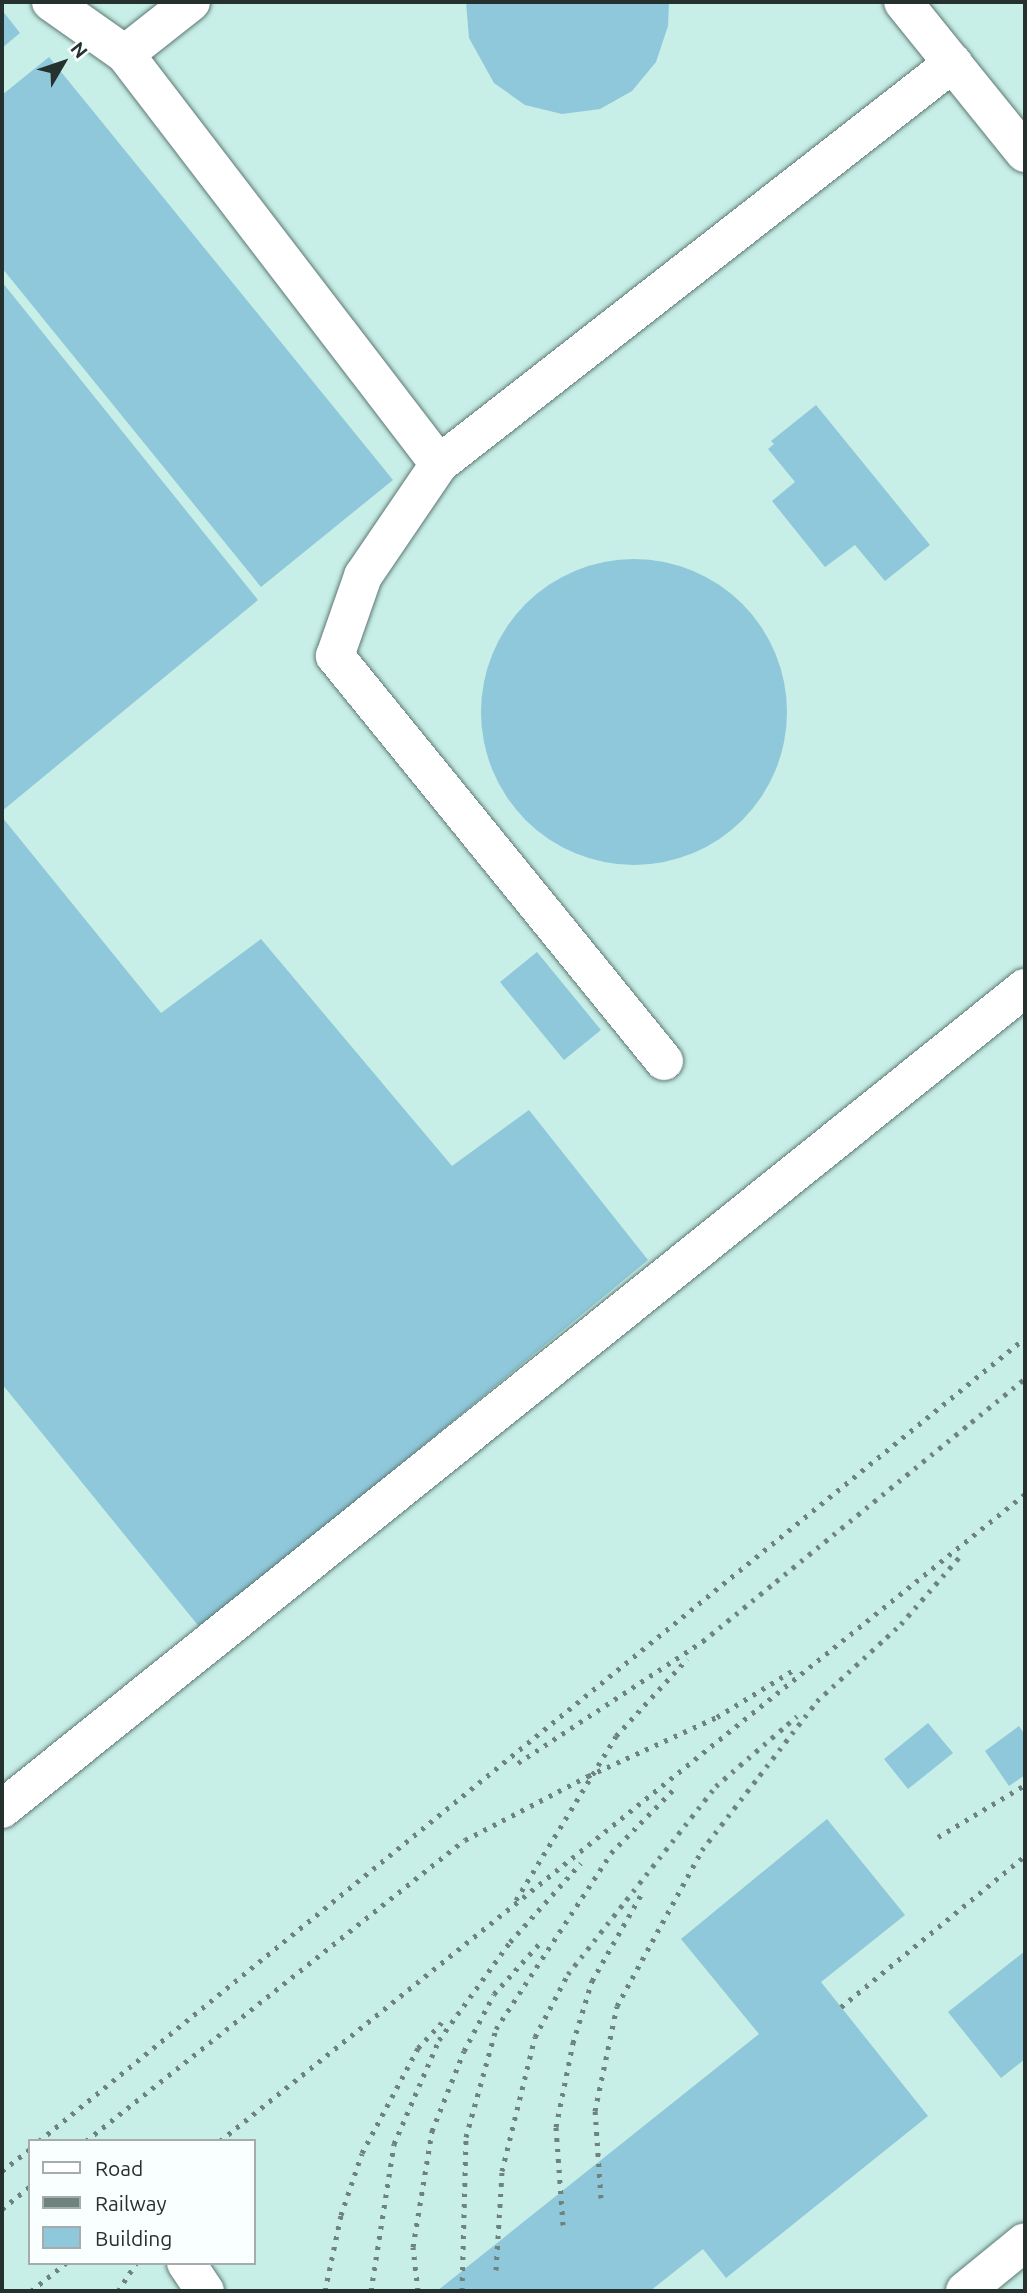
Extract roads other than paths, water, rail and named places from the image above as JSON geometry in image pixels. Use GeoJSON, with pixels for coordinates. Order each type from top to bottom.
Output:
{"type":"FeatureCollection","features":[{"type":"Feature","properties":{"kind":"lane"},"geometry":{"type":"LineString","coordinates":[[51,2],[125,54],[439,464]]}},
{"type":"Feature","properties":{"kind":"lane"},"geometry":{"type":"LineString","coordinates":[[125,54],[191,2]]}},
{"type":"Feature","properties":{"kind":"lane"},"geometry":{"type":"LineString","coordinates":[[903,2],[1025,153]]}},
{"type":"Feature","properties":{"kind":"lane"},"geometry":{"type":"LineString","coordinates":[[664,1061],[335,656],[363,576],[439,464],[953,63]]}},
{"type":"Feature","properties":{"kind":"lane"},"geometry":{"type":"LineString","coordinates":[[2,1809],[1025,988]]}},
{"type":"Feature","properties":{"kind":"lane"},"geometry":{"type":"LineString","coordinates":[[965,2291],[1025,2242]]}},
{"type":"Feature","properties":{"kind":"lane"},"geometry":{"type":"LineString","coordinates":[[187,2265],[205,2291]]}},
{"type":"Feature","properties":{"kind":"railway"},"geometry":{"type":"LineString","coordinates":[[41,2139],[1025,1338]]}},
{"type":"Feature","properties":{"kind":"railway"},"geometry":{"type":"LineString","coordinates":[[518,1763],[703,1641],[1025,1378]]}},
{"type":"Feature","properties":{"kind":"railway"},"geometry":{"type":"LineString","coordinates":[[222,2139],[1025,1494]]}},
{"type":"Feature","properties":{"kind":"railway"},"geometry":{"type":"LineString","coordinates":[[601,2198],[595,2111],[617,2006],[702,1850],[817,1701],[901,1624],[962,1554]]}},
{"type":"Feature","properties":{"kind":"railway"},"geometry":{"type":"LineString","coordinates":[[516,1900],[616,1736],[687,1659]]}},
{"type":"Feature","properties":{"kind":"railway"},"geometry":{"type":"LineString","coordinates":[[89,2139],[465,1840],[588,1776],[717,1717],[795,1669]]}},
{"type":"Feature","properties":{"kind":"railway"},"geometry":{"type":"LineString","coordinates":[[496,2270],[502,2171],[535,2037],[568,1974],[716,1786],[797,1716]]}},
{"type":"Feature","properties":{"kind":"railway"},"geometry":{"type":"LineString","coordinates":[[938,1837],[1025,1785]]}},
{"type":"Feature","properties":{"kind":"railway"},"geometry":{"type":"LineString","coordinates":[[462,2291],[466,2137],[496,2029],[611,1853],[676,1787]]}},
{"type":"Feature","properties":{"kind":"railway"},"geometry":{"type":"LineString","coordinates":[[841,2007],[1025,1856]]}},
{"type":"Feature","properties":{"kind":"railway"},"geometry":{"type":"LineString","coordinates":[[371,2291],[394,2144],[439,2040],[510,1942],[581,1863]]}},
{"type":"Feature","properties":{"kind":"railway"},"geometry":{"type":"LineString","coordinates":[[563,2225],[556,2127],[573,2043],[592,1981],[642,1893]]}},
{"type":"Feature","properties":{"kind":"railway"},"geometry":{"type":"LineString","coordinates":[[418,2291],[413,2247],[432,2131],[464,2051],[494,1994],[540,1943]]}},
{"type":"Feature","properties":{"kind":"railway"},"geometry":{"type":"LineString","coordinates":[[325,2291],[341,2215],[362,2153],[418,2048],[442,2022]]}},
{"type":"Feature","properties":{"kind":"railway"},"geometry":{"type":"LineString","coordinates":[[2,2171],[28,2151]]}},
{"type":"Feature","properties":{"kind":"railway"},"geometry":{"type":"LineString","coordinates":[[2,2209],[28,2188]]}},
{"type":"Feature","properties":{"kind":"railway"},"geometry":{"type":"LineString","coordinates":[[31,2291],[64,2265]]}},
{"type":"Feature","properties":{"kind":"railway"},"geometry":{"type":"LineString","coordinates":[[118,2291],[135,2265]]}}]}
